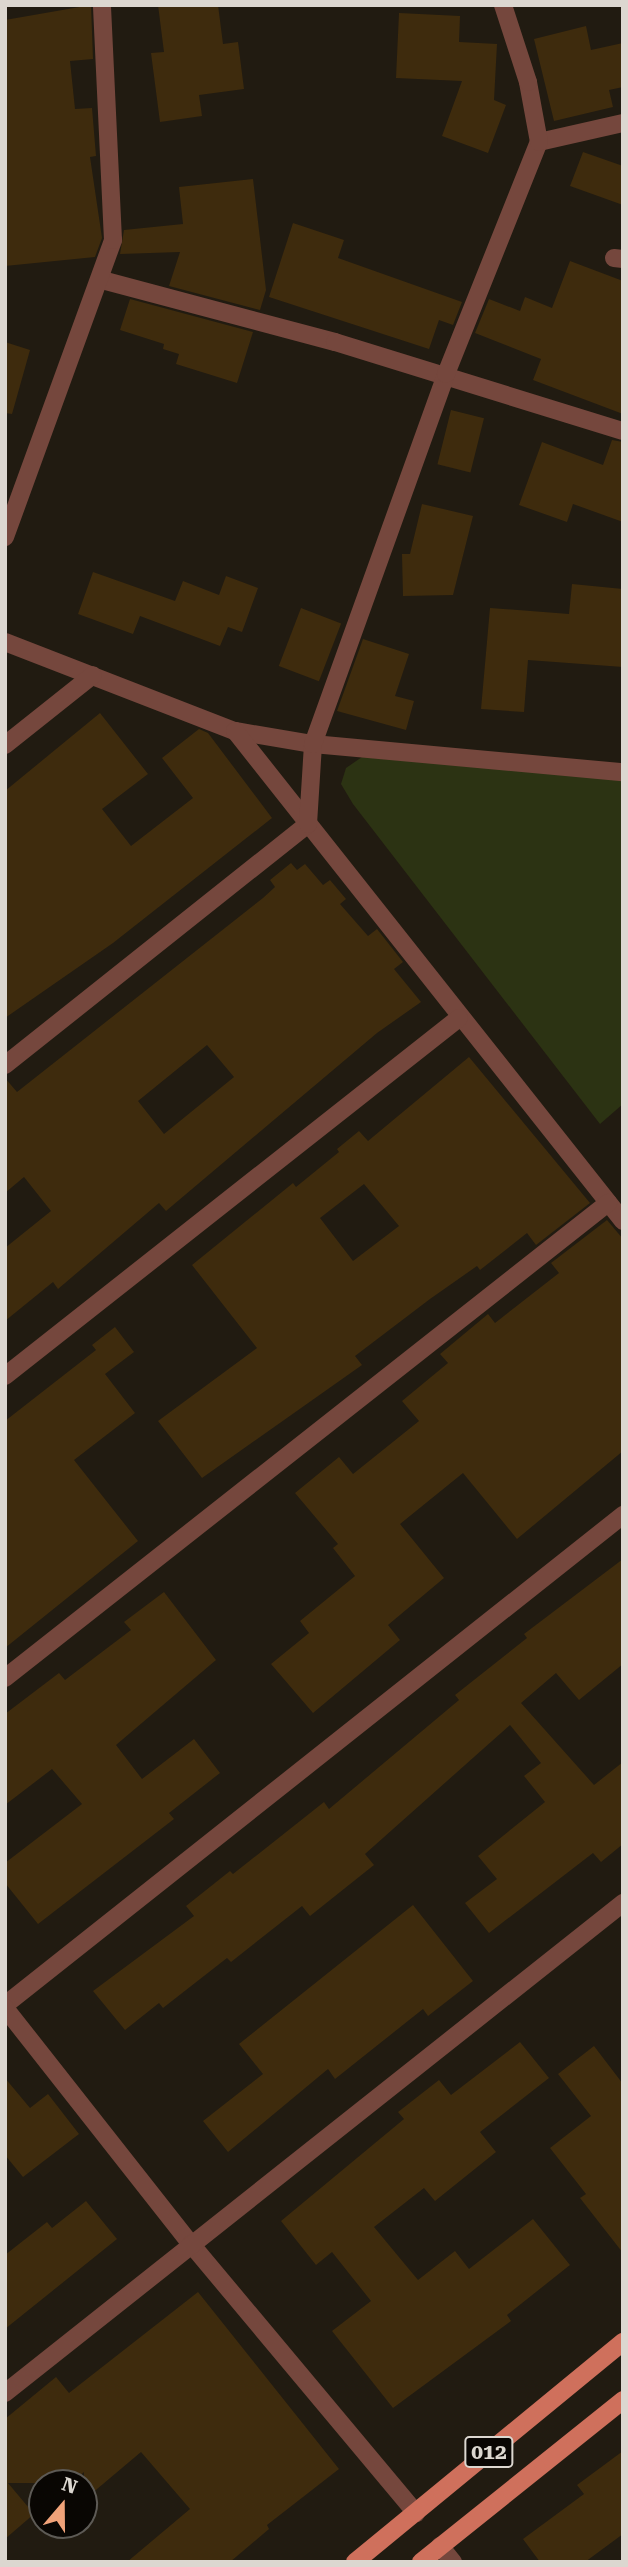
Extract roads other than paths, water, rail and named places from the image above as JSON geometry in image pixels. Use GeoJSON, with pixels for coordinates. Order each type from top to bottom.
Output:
{"type":"FeatureCollection","features":[{"type":"Feature","properties":{"kind":"main road","name":"012"},"geometry":{"type":"LineString","coordinates":[[355,2562],[623,2342]]}},
{"type":"Feature","properties":{"kind":"main road"},"geometry":{"type":"LineString","coordinates":[[421,2562],[623,2400]]}},
{"type":"Feature","properties":{"kind":"street"},"geometry":{"type":"LineString","coordinates":[[5,537],[102,280],[113,240],[102,5]]}},
{"type":"Feature","properties":{"kind":"street"},"geometry":{"type":"LineString","coordinates":[[5,1065],[308,824],[313,744],[446,374],[539,142],[528,82],[503,5]]}},
{"type":"Feature","properties":{"kind":"street"},"geometry":{"type":"LineString","coordinates":[[539,142],[623,123]]}},
{"type":"Feature","properties":{"kind":"street"},"geometry":{"type":"LineString","coordinates":[[102,280],[446,374],[623,431]]}},
{"type":"Feature","properties":{"kind":"street"},"geometry":{"type":"LineString","coordinates":[[5,642],[235,731],[313,744],[623,772]]}},
{"type":"Feature","properties":{"kind":"street"},"geometry":{"type":"LineString","coordinates":[[5,745],[93,675]]}},
{"type":"Feature","properties":{"kind":"street"},"geometry":{"type":"LineString","coordinates":[[235,731],[459,1018],[623,1221]]}},
{"type":"Feature","properties":{"kind":"street"},"geometry":{"type":"LineString","coordinates":[[5,1376],[459,1018]]}},
{"type":"Feature","properties":{"kind":"street"},"geometry":{"type":"LineString","coordinates":[[5,1678],[608,1203]]}},
{"type":"Feature","properties":{"kind":"street"},"geometry":{"type":"LineString","coordinates":[[416,2513],[191,2244],[5,2007],[623,1515]]}},
{"type":"Feature","properties":{"kind":"street"},"geometry":{"type":"LineString","coordinates":[[5,2393],[623,1903]]}},
{"type":"Feature","properties":{"kind":"street"},"geometry":{"type":"LineString","coordinates":[[440,2546],[453,2562]]}}]}
